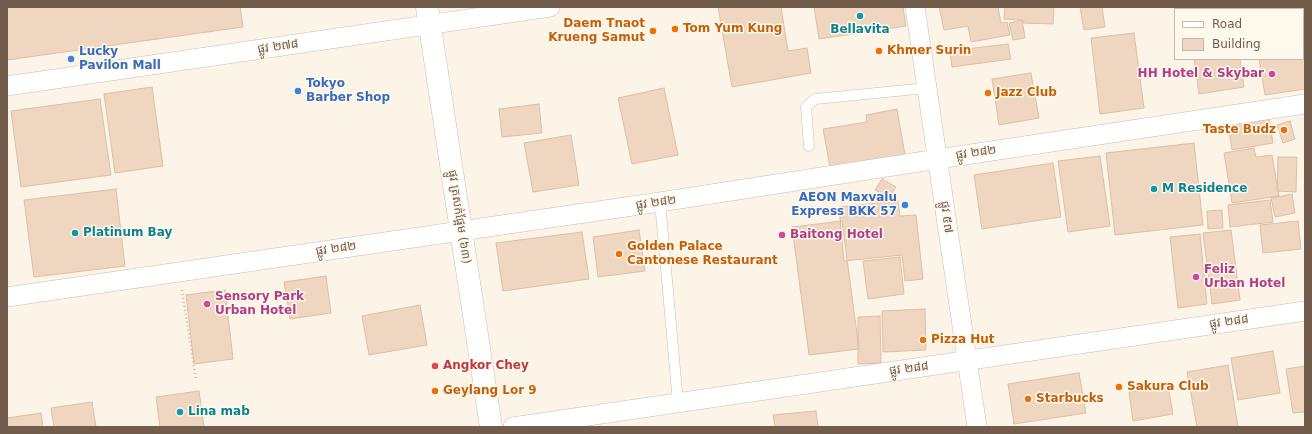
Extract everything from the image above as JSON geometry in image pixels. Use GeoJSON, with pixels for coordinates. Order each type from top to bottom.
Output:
{"type":"FeatureCollection","features":[{"type":"Feature","properties":{"kind":"street","name":"ផ្លូវ ២៧៨"},"geometry":{"type":"LineString","coordinates":[[7,86],[429,16],[550,7]]}},
{"type":"Feature","properties":{"kind":"street","name":"ផ្លូវ ៥៧"},"geometry":{"type":"LineString","coordinates":[[915,7],[978,427]]}},
{"type":"Feature","properties":{"kind":"street","name":"ផ្លូវ ត្រសក់ផ្អែម (៦៣)"},"geometry":{"type":"LineString","coordinates":[[429,16],[491,427]]}},
{"type":"Feature","properties":{"kind":"street","name":"ផ្លូវ ២៨២"},"geometry":{"type":"LineString","coordinates":[[7,297],[660,202],[1305,104]]}},
{"type":"Feature","properties":{"kind":"street","name":"ផ្លូវ ២៨៨"},"geometry":{"type":"LineString","coordinates":[[513,427],[1305,311]]}},
{"type":"Feature","properties":{"kind":"lane"},"geometry":{"type":"LineString","coordinates":[[809,146],[806,107],[814,99],[927,88]]}},
{"type":"Feature","properties":{"kind":"lane"},"geometry":{"type":"LineString","coordinates":[[660,202],[678,403]]}},
{"type":"Feature","properties":{"kind":"path"},"geometry":{"type":"LineString","coordinates":[[179,272],[196,380]]}},
{"type":"Feature","properties":{"kind":"building","name":"Lucky Pavilon Mall"},"geometry":{"type":"Polygon","coordinates":[[[7,7],[240,7],[243,27],[7,60],[7,7]]]}},
{"type":"Feature","properties":{"kind":"building"},"geometry":{"type":"Polygon","coordinates":[[[718,7],[781,7],[788,51],[807,48],[811,73],[732,87],[718,7]]]}},
{"type":"Feature","properties":{"kind":"building","name":"Bellavita"},"geometry":{"type":"Polygon","coordinates":[[[814,7],[903,7],[906,26],[819,39],[814,7]]]}},
{"type":"Feature","properties":{"kind":"building"},"geometry":{"type":"Polygon","coordinates":[[[939,7],[998,7],[1001,23],[1007,22],[1010,35],[971,42],[968,26],[944,30],[939,7]]]}},
{"type":"Feature","properties":{"kind":"building"},"geometry":{"type":"Polygon","coordinates":[[[1005,7],[1054,7],[1053,24],[1023,23],[1023,20],[1004,19],[1005,7]]]}},
{"type":"Feature","properties":{"kind":"building"},"geometry":{"type":"Polygon","coordinates":[[[1080,7],[1102,7],[1105,27],[1084,30],[1080,7]]]}},
{"type":"Feature","properties":{"kind":"building"},"geometry":{"type":"Polygon","coordinates":[[[1022,20],[1025,38],[1013,40],[1009,23],[1022,20]]]}},
{"type":"Feature","properties":{"kind":"building"},"geometry":{"type":"Polygon","coordinates":[[[1134,33],[1144,108],[1100,114],[1091,38],[1134,33]]]}},
{"type":"Feature","properties":{"kind":"building"},"geometry":{"type":"Polygon","coordinates":[[[1008,44],[1011,59],[952,67],[950,51],[1008,44]]]}},
{"type":"Feature","properties":{"kind":"building"},"geometry":{"type":"Polygon","coordinates":[[[1304,54],[1305,89],[1265,95],[1259,60],[1304,60],[1304,54]]]}},
{"type":"Feature","properties":{"kind":"building"},"geometry":{"type":"Polygon","coordinates":[[[1194,60],[1240,60],[1244,87],[1199,94],[1194,60]]]}},
{"type":"Feature","properties":{"kind":"building"},"geometry":{"type":"Polygon","coordinates":[[[1031,73],[1039,118],[999,125],[992,79],[1031,73]]]}},
{"type":"Feature","properties":{"kind":"building"},"geometry":{"type":"Polygon","coordinates":[[[152,87],[163,166],[115,173],[104,94],[152,87]]]}},
{"type":"Feature","properties":{"kind":"building"},"geometry":{"type":"Polygon","coordinates":[[[664,88],[678,155],[632,164],[618,98],[664,88]]]}},
{"type":"Feature","properties":{"kind":"building"},"geometry":{"type":"Polygon","coordinates":[[[100,99],[111,175],[21,187],[11,111],[100,99]]]}},
{"type":"Feature","properties":{"kind":"building"},"geometry":{"type":"Polygon","coordinates":[[[539,104],[542,133],[502,137],[499,109],[539,104]]]}},
{"type":"Feature","properties":{"kind":"building"},"geometry":{"type":"Polygon","coordinates":[[[897,109],[905,155],[830,167],[823,129],[867,122],[866,115],[897,109]]]}},
{"type":"Feature","properties":{"kind":"building"},"geometry":{"type":"Polygon","coordinates":[[[1268,112],[1273,143],[1232,150],[1227,118],[1268,112]]]}},
{"type":"Feature","properties":{"kind":"building"},"geometry":{"type":"Polygon","coordinates":[[[1290,121],[1295,139],[1283,143],[1277,125],[1290,121]]]}},
{"type":"Feature","properties":{"kind":"building"},"geometry":{"type":"Polygon","coordinates":[[[571,135],[579,185],[533,192],[524,143],[571,135]]]}},
{"type":"Feature","properties":{"kind":"building","name":"M Residence"},"geometry":{"type":"Polygon","coordinates":[[[1194,143],[1203,225],[1115,235],[1106,153],[1194,143]]]}},
{"type":"Feature","properties":{"kind":"building"},"geometry":{"type":"Polygon","coordinates":[[[1254,148],[1256,157],[1272,155],[1279,196],[1232,203],[1224,153],[1254,148]]]}},
{"type":"Feature","properties":{"kind":"building"},"geometry":{"type":"Polygon","coordinates":[[[1100,156],[1110,226],[1068,232],[1058,161],[1100,156]]]}},
{"type":"Feature","properties":{"kind":"building"},"geometry":{"type":"Polygon","coordinates":[[[1278,157],[1297,157],[1296,192],[1277,191],[1278,157]]]}},
{"type":"Feature","properties":{"kind":"building"},"geometry":{"type":"Polygon","coordinates":[[[1053,163],[1061,217],[982,229],[974,175],[1053,163]]]}},
{"type":"Feature","properties":{"kind":"building"},"geometry":{"type":"Polygon","coordinates":[[[882,179],[896,187],[889,198],[875,190],[882,179]]]}},
{"type":"Feature","properties":{"kind":"building","name":"Platinum Bay"},"geometry":{"type":"Polygon","coordinates":[[[116,189],[125,266],[34,277],[24,200],[116,189]]]}},
{"type":"Feature","properties":{"kind":"building"},"geometry":{"type":"Polygon","coordinates":[[[1292,194],[1295,213],[1275,217],[1271,198],[1292,194]]]}},
{"type":"Feature","properties":{"kind":"building"},"geometry":{"type":"Polygon","coordinates":[[[1270,200],[1273,222],[1230,227],[1228,205],[1270,200]]]}},
{"type":"Feature","properties":{"kind":"building"},"geometry":{"type":"Polygon","coordinates":[[[898,201],[900,216],[916,215],[923,279],[905,281],[902,255],[844,261],[839,207],[898,201]]]}},
{"type":"Feature","properties":{"kind":"building"},"geometry":{"type":"Polygon","coordinates":[[[1222,210],[1223,228],[1208,229],[1207,211],[1222,210]]]}},
{"type":"Feature","properties":{"kind":"building"},"geometry":{"type":"Polygon","coordinates":[[[842,221],[859,349],[809,355],[792,227],[842,221]]]}},
{"type":"Feature","properties":{"kind":"building"},"geometry":{"type":"Polygon","coordinates":[[[1298,221],[1301,249],[1263,253],[1260,225],[1298,221]]]}},
{"type":"Feature","properties":{"kind":"building","name":"Golden Palace Cantonese Restaurant"},"geometry":{"type":"Polygon","coordinates":[[[639,230],[645,271],[598,277],[593,237],[639,230]]]}},
{"type":"Feature","properties":{"kind":"building"},"geometry":{"type":"Polygon","coordinates":[[[1231,230],[1240,300],[1212,304],[1203,233],[1231,230]]]}},
{"type":"Feature","properties":{"kind":"building"},"geometry":{"type":"Polygon","coordinates":[[[582,232],[589,279],[503,291],[496,243],[582,232]]]}},
{"type":"Feature","properties":{"kind":"building"},"geometry":{"type":"Polygon","coordinates":[[[1200,234],[1207,304],[1178,308],[1170,237],[1200,234]]]}},
{"type":"Feature","properties":{"kind":"building"},"geometry":{"type":"Polygon","coordinates":[[[900,257],[904,294],[868,299],[863,261],[900,257]]]}},
{"type":"Feature","properties":{"kind":"building"},"geometry":{"type":"Polygon","coordinates":[[[326,276],[331,313],[290,319],[284,282],[326,276]]]}},
{"type":"Feature","properties":{"kind":"building"},"geometry":{"type":"Polygon","coordinates":[[[225,290],[233,359],[194,364],[186,295],[225,290]]]}},
{"type":"Feature","properties":{"kind":"building"},"geometry":{"type":"Polygon","coordinates":[[[420,305],[427,345],[369,355],[362,316],[420,305]]]}},
{"type":"Feature","properties":{"kind":"building"},"geometry":{"type":"Polygon","coordinates":[[[925,309],[926,350],[883,352],[882,311],[925,309]]]}},
{"type":"Feature","properties":{"kind":"building"},"geometry":{"type":"Polygon","coordinates":[[[880,316],[881,363],[858,364],[858,317],[880,316]]]}},
{"type":"Feature","properties":{"kind":"building"},"geometry":{"type":"Polygon","coordinates":[[[1273,351],[1280,393],[1238,400],[1231,358],[1273,351]]]}},
{"type":"Feature","properties":{"kind":"building"},"geometry":{"type":"Polygon","coordinates":[[[1228,365],[1238,427],[1197,427],[1187,372],[1228,365]]]}},
{"type":"Feature","properties":{"kind":"building"},"geometry":{"type":"Polygon","coordinates":[[[1305,366],[1305,412],[1293,413],[1286,369],[1305,366]]]}},
{"type":"Feature","properties":{"kind":"building"},"geometry":{"type":"Polygon","coordinates":[[[1079,373],[1086,413],[1014,424],[1008,384],[1079,373]]]}},
{"type":"Feature","properties":{"kind":"building"},"geometry":{"type":"Polygon","coordinates":[[[1168,386],[1173,414],[1133,421],[1129,392],[1168,386]]]}},
{"type":"Feature","properties":{"kind":"building","name":"Lina mab"},"geometry":{"type":"Polygon","coordinates":[[[199,391],[204,427],[160,427],[156,397],[199,391]]]}},
{"type":"Feature","properties":{"kind":"building"},"geometry":{"type":"Polygon","coordinates":[[[92,402],[96,427],[54,427],[51,408],[92,402]]]}},
{"type":"Feature","properties":{"kind":"building"},"geometry":{"type":"Polygon","coordinates":[[[816,411],[818,427],[775,427],[773,415],[816,411]]]}},
{"type":"Feature","properties":{"kind":"building"},"geometry":{"type":"Polygon","coordinates":[[[41,413],[43,427],[7,427],[7,418],[41,413]]]}},
{"type":"Feature","properties":{"kind":"place","name":"Bellavita"},"geometry":{"type":"Point","coordinates":[860,16]}},
{"type":"Feature","properties":{"kind":"place","name":"Tom Yum Kung"},"geometry":{"type":"Point","coordinates":[675,29]}},
{"type":"Feature","properties":{"kind":"place","name":"Daem Tnaot Krueng Samut"},"geometry":{"type":"Point","coordinates":[653,31]}},
{"type":"Feature","properties":{"kind":"place","name":"Khmer Surin"},"geometry":{"type":"Point","coordinates":[879,51]}},
{"type":"Feature","properties":{"kind":"place","name":"Lucky Pavilon Mall"},"geometry":{"type":"Point","coordinates":[71,59]}},
{"type":"Feature","properties":{"kind":"place","name":"HH Hotel & Skybar"},"geometry":{"type":"Point","coordinates":[1272,74]}},
{"type":"Feature","properties":{"kind":"place","name":"Tokyo Barber Shop"},"geometry":{"type":"Point","coordinates":[298,91]}},
{"type":"Feature","properties":{"kind":"place","name":"Jazz Club"},"geometry":{"type":"Point","coordinates":[988,93]}},
{"type":"Feature","properties":{"kind":"place","name":"Taste Budz"},"geometry":{"type":"Point","coordinates":[1284,130]}},
{"type":"Feature","properties":{"kind":"place","name":"M Residence"},"geometry":{"type":"Point","coordinates":[1154,189]}},
{"type":"Feature","properties":{"kind":"place","name":"AEON Maxvalu Express BKK 57"},"geometry":{"type":"Point","coordinates":[905,205]}},
{"type":"Feature","properties":{"kind":"place","name":"Platinum Bay"},"geometry":{"type":"Point","coordinates":[75,233]}},
{"type":"Feature","properties":{"kind":"place","name":"Baitong Hotel"},"geometry":{"type":"Point","coordinates":[782,235]}},
{"type":"Feature","properties":{"kind":"place","name":"Golden Palace Cantonese Restaurant"},"geometry":{"type":"Point","coordinates":[619,254]}},
{"type":"Feature","properties":{"kind":"place","name":"Feliz Urban Hotel"},"geometry":{"type":"Point","coordinates":[1196,277]}},
{"type":"Feature","properties":{"kind":"place","name":"Sensory Park Urban Hotel"},"geometry":{"type":"Point","coordinates":[207,304]}},
{"type":"Feature","properties":{"kind":"place","name":"Pizza Hut"},"geometry":{"type":"Point","coordinates":[923,340]}},
{"type":"Feature","properties":{"kind":"place","name":"Angkor Chey"},"geometry":{"type":"Point","coordinates":[435,366]}},
{"type":"Feature","properties":{"kind":"place","name":"Sakura Club"},"geometry":{"type":"Point","coordinates":[1119,387]}},
{"type":"Feature","properties":{"kind":"place","name":"Geylang Lor 9"},"geometry":{"type":"Point","coordinates":[435,391]}},
{"type":"Feature","properties":{"kind":"place","name":"Starbucks"},"geometry":{"type":"Point","coordinates":[1028,399]}},
{"type":"Feature","properties":{"kind":"place","name":"Lina mab"},"geometry":{"type":"Point","coordinates":[180,412]}}]}
